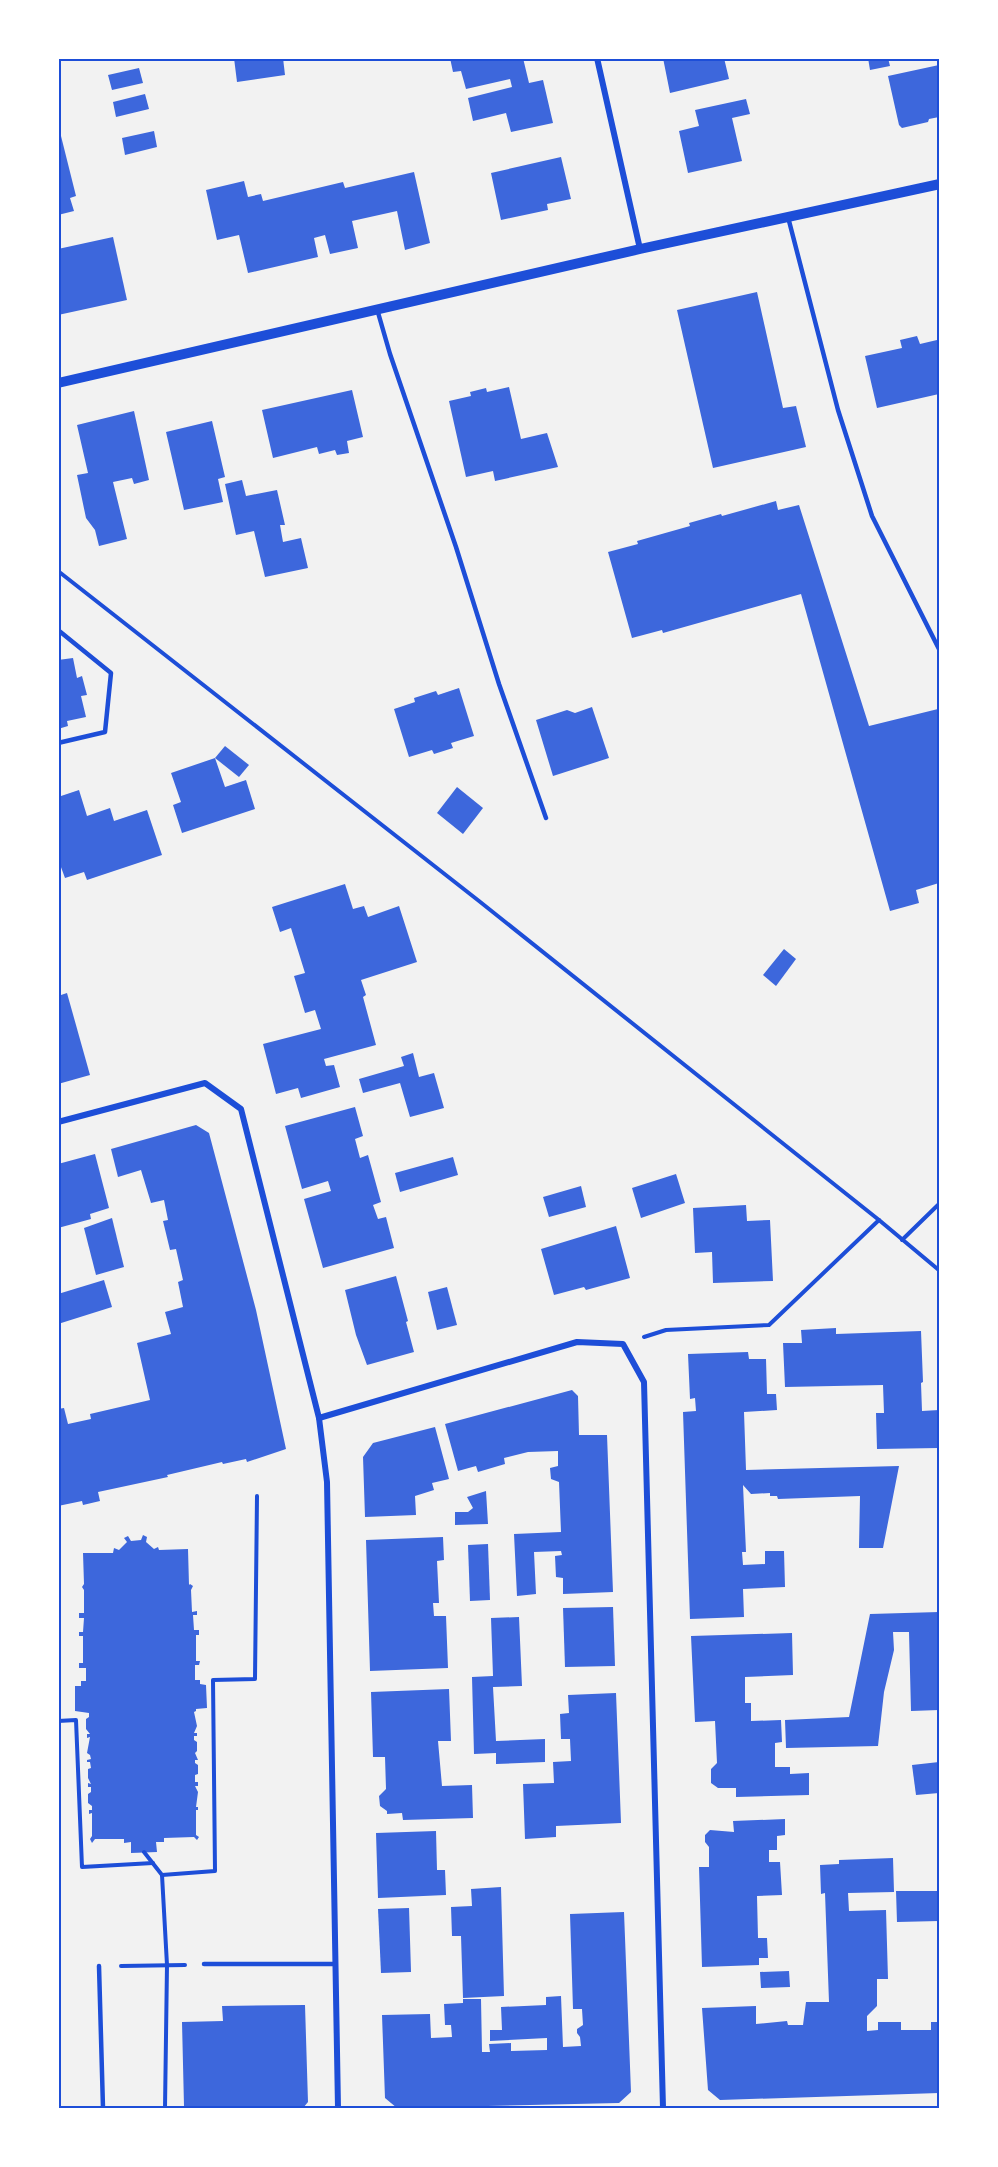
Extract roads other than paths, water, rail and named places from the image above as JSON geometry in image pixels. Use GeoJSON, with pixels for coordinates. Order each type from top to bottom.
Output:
{"type":"FeatureCollection","features":[{"type":"Feature","properties":{"kind":"street"},"geometry":{"type":"LineString","coordinates":[[597,58],[640,249]]}},
{"type":"Feature","properties":{"kind":"street"},"geometry":{"type":"LineString","coordinates":[[58,382],[640,249],[939,184]]}},
{"type":"Feature","properties":{"kind":"street"},"geometry":{"type":"LineString","coordinates":[[58,1122],[205,1083],[241,1109],[319,1418],[327,1482],[338,2109]]}},
{"type":"Feature","properties":{"kind":"street"},"geometry":{"type":"LineString","coordinates":[[319,1418],[577,1342],[623,1344],[644,1382],[663,2109]]}},
{"type":"Feature","properties":{"kind":"lane"},"geometry":{"type":"LineString","coordinates":[[788,217],[837,410],[872,516],[939,651]]}},
{"type":"Feature","properties":{"kind":"lane"},"geometry":{"type":"LineString","coordinates":[[377,309],[499,684],[546,818]]}},
{"type":"Feature","properties":{"kind":"lane"},"geometry":{"type":"LineString","coordinates":[[58,630],[111,673],[105,732],[58,743]]}},
{"type":"Feature","properties":{"kind":"lane"},"geometry":{"type":"LineString","coordinates":[[204,1965],[335,1964]]}},
{"type":"Feature","properties":{"kind":"lane"},"geometry":{"type":"LineString","coordinates":[[99,1966],[103,2109]]}}]}
